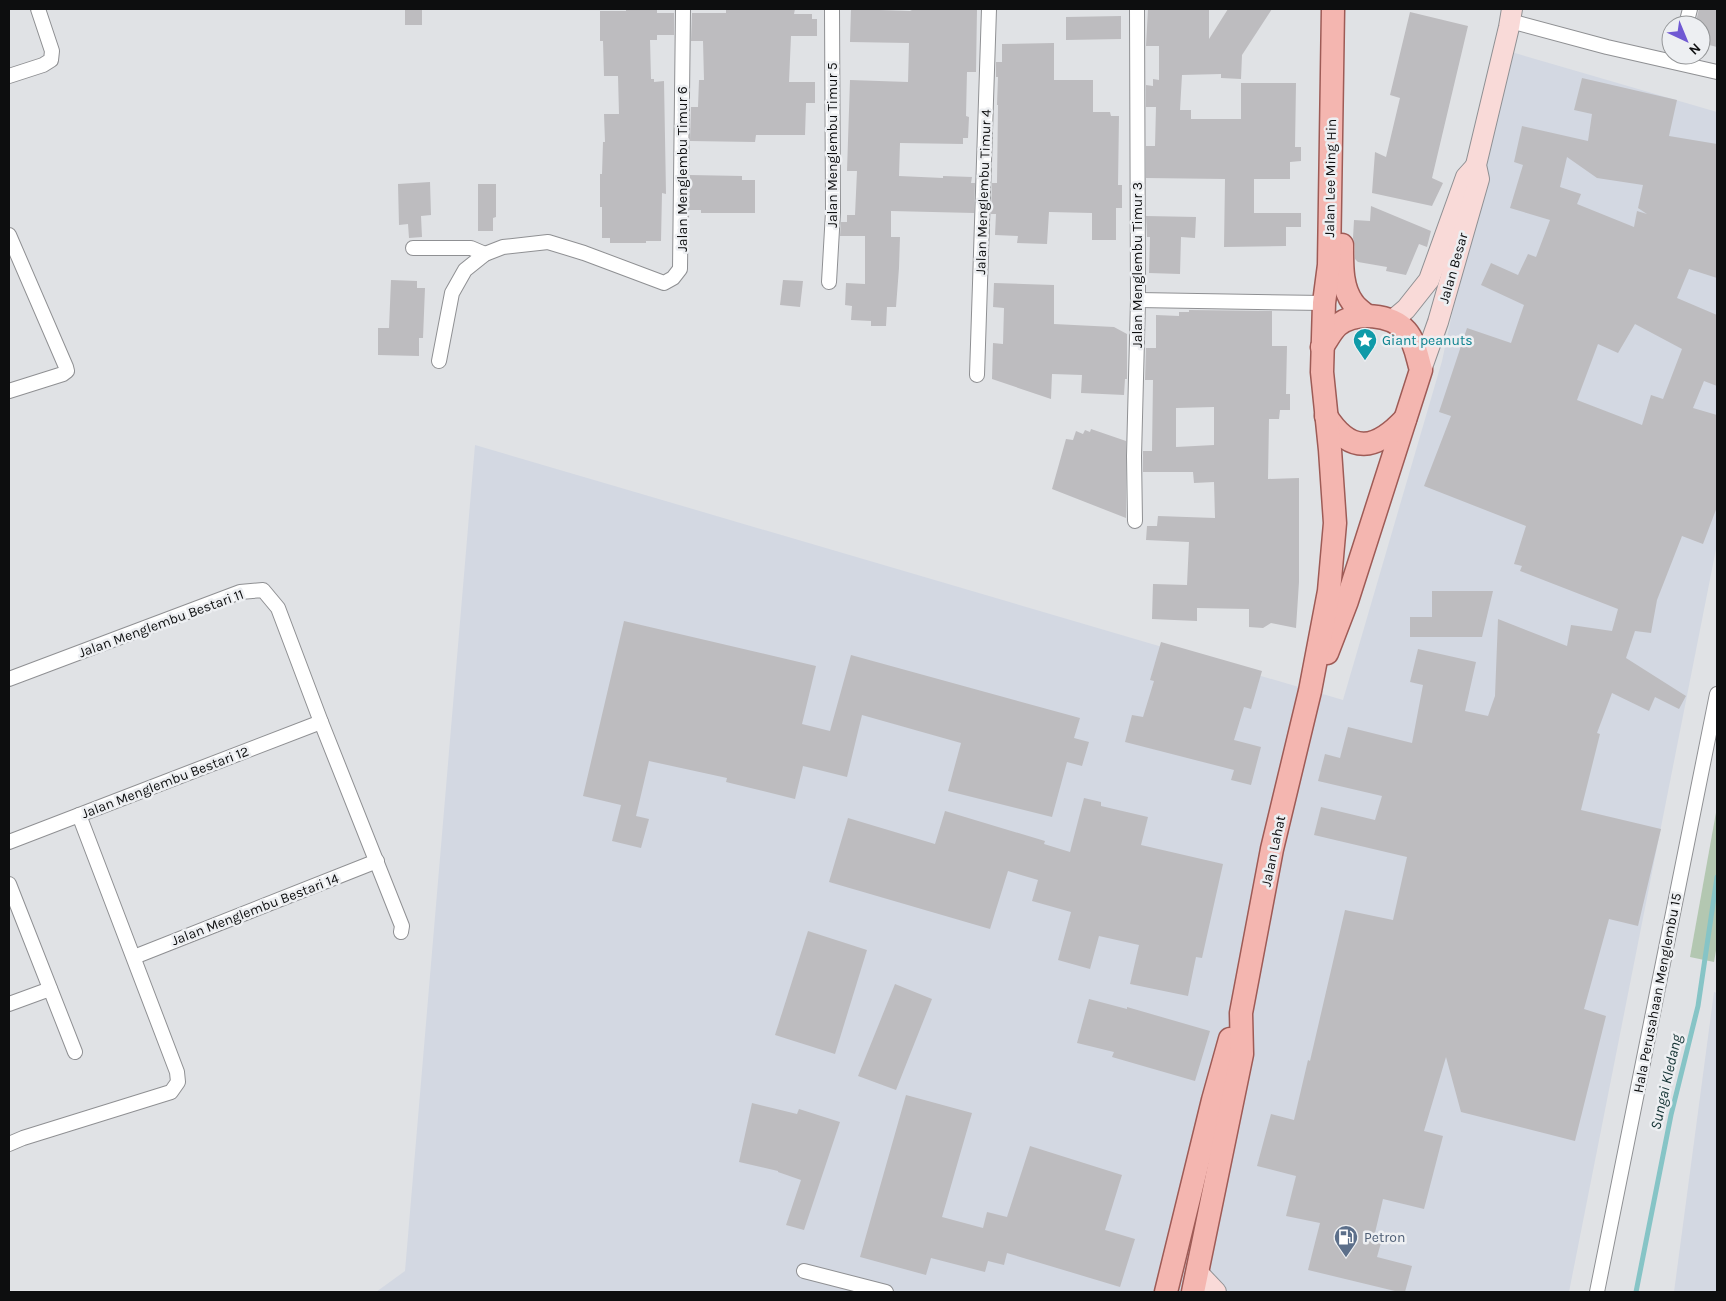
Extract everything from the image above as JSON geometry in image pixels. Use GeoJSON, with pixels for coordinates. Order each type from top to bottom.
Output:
{"type":"FeatureCollection","features":[{"type":"Feature","properties":{"kind":"main road","name":"Jalan Lee Ming Hin"},"geometry":{"type":"LineString","coordinates":[[1322,347],[1324,303],[1329,265],[1333,9]]}},
{"type":"Feature","properties":{"kind":"main road","name":"Jalan Lee Ming Hin"},"geometry":{"type":"LineString","coordinates":[[1347,9],[1342,261],[1344,285],[1352,302],[1367,316]]}},
{"type":"Feature","properties":{"kind":"main road","name":"Jalan Besar"},"geometry":{"type":"LineString","coordinates":[[1421,370],[1438,322],[1479,178],[1476,165],[1511,15]]}},
{"type":"Feature","properties":{"kind":"main road","name":"Jalan Besar"},"geometry":{"type":"LineString","coordinates":[[1394,320],[1406,309],[1430,280],[1466,177],[1476,165]]}},
{"type":"Feature","properties":{"kind":"main road"},"geometry":{"type":"LineString","coordinates":[[1367,316],[1394,320],[1406,331],[1415,348],[1421,370],[1406,418],[1392,433],[1375,443],[1360,444],[1349,440],[1336,431],[1326,416],[1322,347],[1337,326],[1352,318],[1367,316]]}},
{"type":"Feature","properties":{"kind":"main road","name":"Jalan Lahat"},"geometry":{"type":"LineString","coordinates":[[1195,1282],[1242,1054],[1241,1013],[1272,849],[1310,691],[1329,591],[1335,523],[1326,416]]}},
{"type":"Feature","properties":{"kind":"main road","name":"Jalan Lahat"},"geometry":{"type":"LineString","coordinates":[[1310,691],[1347,601],[1406,418]]}},
{"type":"Feature","properties":{"kind":"main road","name":"Jalan Lahat"},"geometry":{"type":"LineString","coordinates":[[1166,1292],[1213,1100],[1233,1028],[1241,1013]]}},
{"type":"Feature","properties":{"kind":"main road"},"geometry":{"type":"LineString","coordinates":[[1195,1282],[1216,1292]]}},
{"type":"Feature","properties":{"kind":"street"},"geometry":{"type":"LineString","coordinates":[[9,76],[43,65],[51,60],[52,51],[38,9]]}},
{"type":"Feature","properties":{"kind":"street","name":"Jalan Menglembu Timur 6"},"geometry":{"type":"LineString","coordinates":[[439,361],[452,293],[465,270],[485,254],[503,247],[548,242],[584,253],[664,283],[673,278],[680,269],[682,259],[683,9]]}},
{"type":"Feature","properties":{"kind":"street","name":"Jalan Menglembu Timur 5"},"geometry":{"type":"LineString","coordinates":[[829,282],[833,212],[832,9]]}},
{"type":"Feature","properties":{"kind":"street","name":"Jalan Menglembu Timur 4"},"geometry":{"type":"LineString","coordinates":[[977,375],[989,9]]}},
{"type":"Feature","properties":{"kind":"street","name":"Jalan Menglembu Timur 3"},"geometry":{"type":"LineString","coordinates":[[1135,521],[1134,456],[1138,300],[1137,9]]}},
{"type":"Feature","properties":{"kind":"street"},"geometry":{"type":"LineString","coordinates":[[1511,15],[1607,47],[1661,56]]}},
{"type":"Feature","properties":{"kind":"street"},"geometry":{"type":"LineString","coordinates":[[1696,65],[1717,72]]}},
{"type":"Feature","properties":{"kind":"street"},"geometry":{"type":"LineString","coordinates":[[9,391],[63,374],[66,371],[66,366],[10,239]]}},
{"type":"Feature","properties":{"kind":"street"},"geometry":{"type":"LineString","coordinates":[[413,248],[471,248],[485,254]]}},
{"type":"Feature","properties":{"kind":"street"},"geometry":{"type":"LineString","coordinates":[[1138,300],[1324,303]]}},
{"type":"Feature","properties":{"kind":"street","name":"Jalan Menglembu Bestari 11"},"geometry":{"type":"LineString","coordinates":[[9,680],[240,592],[263,590],[278,608],[321,722]]}},
{"type":"Feature","properties":{"kind":"street","name":"Hala Perusahaan Menglembu 15"},"geometry":{"type":"LineString","coordinates":[[1597,1292],[1717,694]]}},
{"type":"Feature","properties":{"kind":"street"},"geometry":{"type":"LineString","coordinates":[[321,722],[402,926],[401,932]]}},
{"type":"Feature","properties":{"kind":"street","name":"Jalan Menglembu Bestari 12"},"geometry":{"type":"LineString","coordinates":[[9,842],[321,722]]}},
{"type":"Feature","properties":{"kind":"street"},"geometry":{"type":"LineString","coordinates":[[9,1144],[171,1092],[178,1082],[177,1072],[79,815]]}},
{"type":"Feature","properties":{"kind":"street","name":"Jalan Menglembu Bestari 14"},"geometry":{"type":"LineString","coordinates":[[134,957],[377,861]]}},
{"type":"Feature","properties":{"kind":"street"},"geometry":{"type":"LineString","coordinates":[[9,884],[75,1052]]}},
{"type":"Feature","properties":{"kind":"street"},"geometry":{"type":"LineString","coordinates":[[9,1004],[50,989]]}},
{"type":"Feature","properties":{"kind":"street"},"geometry":{"type":"LineString","coordinates":[[804,1271],[886,1292]]}},
{"type":"Feature","properties":{"kind":"shaded area"},"geometry":{"type":"Polygon","coordinates":[[[1508,51],[1717,112],[1717,544],[1569,1292],[376,1292],[405,1271],[475,445],[1343,700],[1442,361],[1508,51]]]}},
{"type":"Feature","properties":{"kind":"shaded area"},"geometry":{"type":"Polygon","coordinates":[[[1714,992],[1717,993],[1717,1292],[1674,1292],[1714,992]]]}},
{"type":"Feature","properties":{"kind":"green space"},"geometry":{"type":"Polygon","coordinates":[[[1717,807],[1717,945],[1714,962],[1690,957],[1717,807]]]}},
{"type":"Feature","properties":{"kind":"building"},"geometry":{"type":"Polygon","coordinates":[[[405,9],[422,9],[422,25],[405,25],[405,9]]]}},
{"type":"Feature","properties":{"kind":"building"},"geometry":{"type":"Polygon","coordinates":[[[626,9],[657,9],[657,13],[674,13],[674,35],[657,35],[657,40],[650,40],[651,79],[654,79],[654,82],[664,81],[666,194],[662,193],[661,241],[646,241],[646,243],[610,243],[610,238],[602,238],[600,174],[602,174],[603,142],[605,142],[604,114],[619,114],[618,76],[604,76],[603,41],[600,41],[600,11],[626,11],[626,9]]]}},
{"type":"Feature","properties":{"kind":"building"},"geometry":{"type":"Polygon","coordinates":[[[726,9],[795,9],[794,14],[812,14],[812,19],[817,19],[817,36],[791,36],[789,82],[815,82],[815,103],[806,103],[805,135],[756,135],[755,142],[690,141],[691,107],[698,107],[699,80],[704,80],[703,41],[691,41],[692,13],[726,13],[726,9]]]}},
{"type":"Feature","properties":{"kind":"building"},"geometry":{"type":"Polygon","coordinates":[[[851,9],[910,11],[912,9],[977,9],[976,72],[967,72],[966,116],[969,117],[968,138],[963,138],[963,144],[900,143],[899,176],[972,177],[971,183],[975,183],[974,213],[891,211],[891,237],[900,237],[899,268],[896,307],[887,307],[886,326],[871,326],[871,321],[851,320],[852,306],[845,305],[846,283],[865,284],[865,236],[840,236],[841,222],[847,222],[847,215],[855,215],[857,171],[847,171],[850,80],[908,82],[909,43],[850,42],[851,9]]]}},
{"type":"Feature","properties":{"kind":"building"},"geometry":{"type":"Polygon","coordinates":[[[1148,9],[1209,9],[1209,39],[1228,9],[1272,9],[1242,55],[1241,79],[1221,78],[1221,74],[1182,75],[1180,110],[1191,110],[1191,119],[1241,119],[1241,83],[1296,83],[1295,147],[1301,147],[1301,161],[1290,162],[1290,179],[1254,179],[1254,213],[1301,213],[1301,227],[1286,227],[1286,246],[1224,247],[1225,179],[1146,178],[1146,146],[1155,146],[1156,107],[1146,107],[1146,85],[1153,86],[1153,79],[1159,80],[1159,46],[1146,46],[1148,9]]]}},
{"type":"Feature","properties":{"kind":"building"},"geometry":{"type":"Polygon","coordinates":[[[1699,9],[1717,9],[1717,47],[1711,46],[1711,15],[1698,15],[1699,9]]]}},
{"type":"Feature","properties":{"kind":"building"},"geometry":{"type":"Polygon","coordinates":[[[1410,12],[1468,26],[1432,178],[1443,183],[1432,206],[1372,193],[1375,152],[1386,157],[1400,98],[1390,95],[1410,12]]]}},
{"type":"Feature","properties":{"kind":"building"},"geometry":{"type":"Polygon","coordinates":[[[1121,16],[1121,39],[1066,40],[1066,17],[1121,16]]]}},
{"type":"Feature","properties":{"kind":"building"},"geometry":{"type":"Polygon","coordinates":[[[1054,43],[1054,80],[1093,80],[1093,112],[1110,112],[1111,116],[1119,116],[1118,185],[1122,185],[1122,208],[1116,208],[1116,240],[1092,240],[1092,213],[1049,212],[1047,244],[1017,243],[1018,236],[995,235],[996,214],[991,214],[992,183],[997,183],[998,77],[996,77],[996,62],[1002,62],[1002,44],[1054,43]]]}},
{"type":"Feature","properties":{"kind":"building"},"geometry":{"type":"Polygon","coordinates":[[[1582,78],[1677,100],[1669,136],[1717,144],[1717,278],[1689,269],[1677,298],[1717,315],[1717,386],[1704,381],[1693,408],[1717,415],[1717,507],[1703,544],[1682,536],[1657,600],[1651,633],[1635,631],[1626,658],[1686,696],[1679,709],[1655,697],[1649,711],[1612,693],[1597,733],[1600,734],[1581,810],[1661,829],[1638,926],[1609,919],[1584,1009],[1606,1016],[1575,1141],[1461,1112],[1446,1057],[1424,1131],[1443,1136],[1424,1209],[1383,1199],[1374,1237],[1382,1239],[1377,1257],[1412,1266],[1405,1292],[1399,1292],[1308,1270],[1320,1223],[1286,1216],[1296,1176],[1257,1166],[1271,1114],[1294,1120],[1308,1060],[1310,1061],[1345,910],[1393,920],[1407,857],[1314,835],[1321,807],[1375,820],[1382,796],[1318,781],[1325,754],[1340,758],[1348,727],[1412,743],[1423,685],[1410,682],[1418,649],[1476,662],[1465,711],[1488,716],[1495,696],[1498,619],[1567,646],[1571,625],[1612,631],[1618,609],[1520,571],[1522,566],[1514,564],[1526,526],[1424,486],[1451,416],[1439,412],[1467,328],[1511,343],[1524,305],[1481,285],[1491,263],[1518,275],[1528,254],[1536,257],[1550,220],[1510,208],[1523,165],[1514,162],[1522,126],[1588,141],[1592,114],[1574,110],[1582,78]],[[1567,157],[1560,187],[1581,194],[1577,204],[1634,227],[1637,211],[1647,214],[1638,208],[1643,185],[1597,178],[1567,157]],[[1635,324],[1618,353],[1598,344],[1577,400],[1642,425],[1651,395],[1663,399],[1682,349],[1635,324]]]}},
{"type":"Feature","properties":{"kind":"building"},"geometry":{"type":"Polygon","coordinates":[[[690,175],[742,176],[742,180],[755,180],[755,213],[701,213],[701,210],[689,210],[690,175]]]}},
{"type":"Feature","properties":{"kind":"building"},"geometry":{"type":"Polygon","coordinates":[[[430,182],[431,215],[421,216],[422,237],[409,238],[408,224],[399,225],[398,184],[430,182]]]}},
{"type":"Feature","properties":{"kind":"building"},"geometry":{"type":"Polygon","coordinates":[[[478,184],[496,184],[496,217],[493,218],[493,231],[478,231],[478,184]]]}},
{"type":"Feature","properties":{"kind":"building"},"geometry":{"type":"Polygon","coordinates":[[[1371,206],[1431,231],[1427,247],[1419,244],[1406,275],[1386,271],[1387,267],[1358,262],[1355,259],[1354,220],[1370,221],[1371,206]]]}},
{"type":"Feature","properties":{"kind":"building"},"geometry":{"type":"Polygon","coordinates":[[[1146,216],[1196,217],[1195,238],[1181,237],[1180,274],[1149,273],[1150,237],[1147,237],[1146,216]]]}},
{"type":"Feature","properties":{"kind":"building"},"geometry":{"type":"Polygon","coordinates":[[[391,280],[417,281],[417,288],[425,288],[423,338],[419,338],[419,356],[378,355],[378,328],[389,328],[391,280]]]}},
{"type":"Feature","properties":{"kind":"building"},"geometry":{"type":"Polygon","coordinates":[[[783,280],[803,281],[800,307],[780,305],[783,280]]]}},
{"type":"Feature","properties":{"kind":"building"},"geometry":{"type":"Polygon","coordinates":[[[994,283],[1054,285],[1054,324],[1114,327],[1127,334],[1127,379],[1125,379],[1124,395],[1081,393],[1082,375],[1052,374],[1051,399],[992,379],[993,343],[1003,344],[1004,308],[993,307],[994,283]]]}},
{"type":"Feature","properties":{"kind":"building"},"geometry":{"type":"Polygon","coordinates":[[[1189,310],[1272,311],[1272,346],[1287,346],[1286,394],[1290,394],[1290,410],[1280,410],[1279,419],[1269,419],[1268,479],[1299,478],[1299,582],[1296,628],[1271,623],[1263,628],[1249,627],[1249,609],[1197,608],[1197,621],[1152,619],[1153,584],[1187,585],[1189,542],[1146,540],[1147,526],[1157,526],[1158,516],[1215,518],[1214,482],[1194,483],[1193,472],[1143,472],[1143,451],[1152,451],[1153,380],[1145,380],[1146,348],[1156,348],[1156,315],[1179,316],[1179,312],[1189,312],[1189,310]],[[1214,407],[1176,408],[1176,447],[1214,445],[1214,407]]]}},
{"type":"Feature","properties":{"kind":"building"},"geometry":{"type":"Polygon","coordinates":[[[1091,429],[1126,441],[1126,518],[1052,489],[1066,439],[1073,440],[1076,431],[1083,434],[1085,430],[1090,432],[1091,429]]]}},
{"type":"Feature","properties":{"kind":"building"},"geometry":{"type":"Polygon","coordinates":[[[1432,591],[1493,591],[1482,637],[1410,637],[1410,617],[1432,617],[1432,591]]]}},
{"type":"Feature","properties":{"kind":"building"},"geometry":{"type":"Polygon","coordinates":[[[624,621],[816,666],[802,724],[830,731],[851,655],[1080,718],[1074,738],[1089,742],[1082,766],[1067,762],[1052,817],[948,791],[961,743],[862,715],[847,777],[803,766],[795,799],[726,782],[727,778],[649,761],[636,816],[649,819],[641,848],[612,841],[621,805],[583,796],[624,621]]]}},
{"type":"Feature","properties":{"kind":"building"},"geometry":{"type":"Polygon","coordinates":[[[1161,642],[1262,671],[1251,709],[1244,707],[1234,740],[1261,747],[1251,785],[1231,780],[1234,770],[1125,742],[1132,715],[1143,717],[1154,681],[1150,680],[1161,642]]]}},
{"type":"Feature","properties":{"kind":"building"},"geometry":{"type":"Polygon","coordinates":[[[1084,798],[1101,802],[1101,806],[1148,817],[1141,845],[1223,864],[1202,958],[1196,957],[1188,996],[1130,984],[1139,945],[1099,936],[1090,969],[1058,960],[1071,912],[1032,901],[1038,880],[1008,871],[990,929],[829,882],[848,818],[935,844],[945,811],[1045,841],[1044,844],[1070,852],[1084,798]]]}},
{"type":"Feature","properties":{"kind":"building"},"geometry":{"type":"Polygon","coordinates":[[[808,931],[867,950],[835,1054],[775,1035],[808,931]]]}},
{"type":"Feature","properties":{"kind":"building"},"geometry":{"type":"Polygon","coordinates":[[[895,984],[932,999],[896,1090],[858,1076],[895,984]]]}},
{"type":"Feature","properties":{"kind":"building"},"geometry":{"type":"Polygon","coordinates":[[[1089,999],[1127,1009],[1127,1007],[1210,1031],[1195,1081],[1112,1057],[1114,1052],[1077,1043],[1089,999]]]}},
{"type":"Feature","properties":{"kind":"building"},"geometry":{"type":"Polygon","coordinates":[[[906,1095],[972,1113],[942,1217],[983,1228],[987,1212],[1007,1217],[1030,1146],[1122,1175],[1105,1230],[1135,1239],[1120,1287],[1007,1253],[1004,1265],[988,1261],[985,1272],[931,1258],[926,1275],[860,1257],[906,1095]]]}},
{"type":"Feature","properties":{"kind":"building"},"geometry":{"type":"Polygon","coordinates":[[[752,1103],[797,1114],[799,1109],[840,1122],[804,1230],[786,1225],[801,1180],[778,1171],[739,1162],[752,1103]]]}},
{"type":"Feature","properties":{"kind":"waterway","name":"Sungai Kledang"},"geometry":{"type":"LineString","coordinates":[[1636,1292],[1671,1115],[1698,1006],[1717,877]]}},
{"type":"Feature","properties":{"kind":"place","name":"Giant peanuts"},"geometry":{"type":"Point","coordinates":[1365,361]}},
{"type":"Feature","properties":{"kind":"place","name":"Petron"},"geometry":{"type":"Point","coordinates":[1346,1258]}}]}
